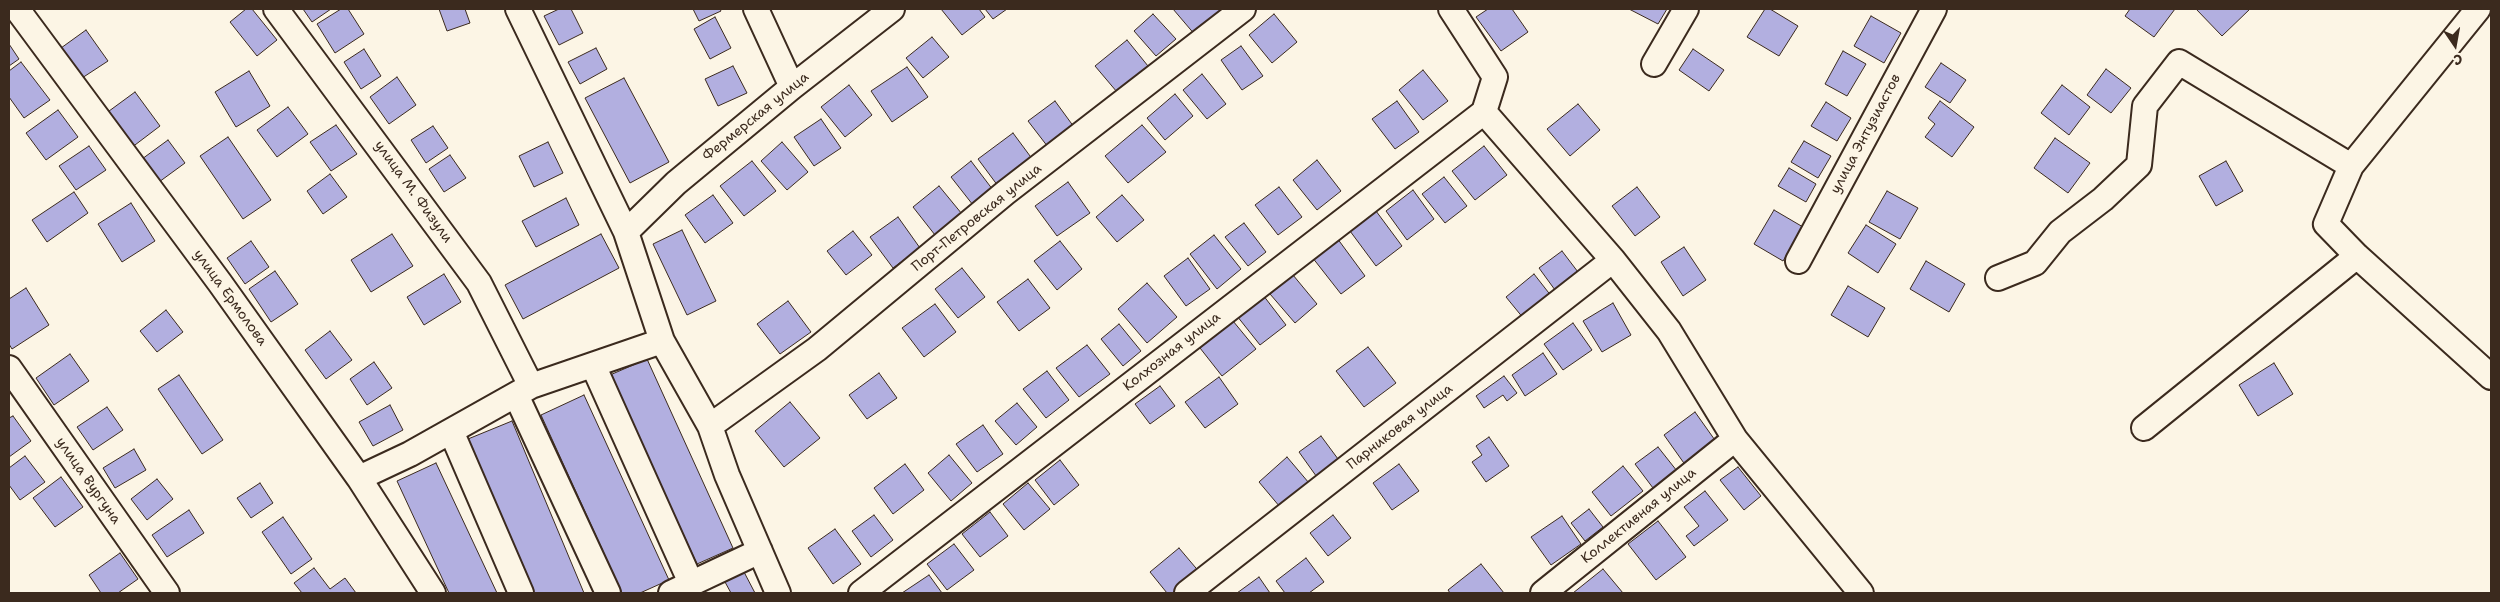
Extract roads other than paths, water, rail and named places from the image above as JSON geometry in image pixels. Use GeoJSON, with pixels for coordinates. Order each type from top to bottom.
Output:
{"type":"FeatureCollection","features":[{"type":"Feature","properties":{"kind":"street","name":"улица Ермолова"},"geometry":{"type":"LineString","coordinates":[[17,9],[220,283],[359,478],[433,593]]}},
{"type":"Feature","properties":{"kind":"street","name":"улица М. Физули"},"geometry":{"type":"LineString","coordinates":[[276,9],[479,283],[608,593]]}},
{"type":"Feature","properties":{"kind":"street"},"geometry":{"type":"LineString","coordinates":[[518,9],[626,232],[662,341],[710,426],[727,475],[778,593]]}},
{"type":"Feature","properties":{"kind":"street"},"geometry":{"type":"LineString","coordinates":[[756,9],[792,87]]}},
{"type":"Feature","properties":{"kind":"street","name":"Фермерская улица"},"geometry":{"type":"LineString","coordinates":[[626,232],[676,183],[792,87],[892,9]]}},
{"type":"Feature","properties":{"kind":"street","name":"Порт-Петровская улица"},"geometry":{"type":"LineString","coordinates":[[710,426],[817,348],[1005,193],[1243,9]]}},
{"type":"Feature","properties":{"kind":"street"},"geometry":{"type":"LineString","coordinates":[[1451,9],[1495,76],[1484,112],[1613,260],[1669,331],[1735,439],[1860,593]]}},
{"type":"Feature","properties":{"kind":"street"},"geometry":{"type":"LineString","coordinates":[[1654,64],[1686,9]]}},
{"type":"Feature","properties":{"kind":"street","name":"улица Энтузиастов"},"geometry":{"type":"LineString","coordinates":[[1798,260],[1934,9]]}},
{"type":"Feature","properties":{"kind":"street"},"geometry":{"type":"LineString","coordinates":[[2478,9],[2351,166],[2326,224],[2357,256],[2491,377]]}},
{"type":"Feature","properties":{"kind":"street"},"geometry":{"type":"LineString","coordinates":[[1998,278],[2035,263],[2060,232],[2103,200],[2139,166],[2145,106],[2179,62],[2351,166]]}},
{"type":"Feature","properties":{"kind":"street","name":"Колхозная улица"},"geometry":{"type":"LineString","coordinates":[[861,593],[1484,112]]}},
{"type":"Feature","properties":{"kind":"street"},"geometry":{"type":"LineString","coordinates":[[2144,428],[2357,256]]}},
{"type":"Feature","properties":{"kind":"street","name":"Парниковая улица"},"geometry":{"type":"LineString","coordinates":[[1187,593],[1613,260]]}},
{"type":"Feature","properties":{"kind":"street"},"geometry":{"type":"LineString","coordinates":[[359,478],[410,454],[524,391],[662,341]]}},
{"type":"Feature","properties":{"kind":"street"},"geometry":{"type":"LineString","coordinates":[[593,365],[681,588],[760,551]]}},
{"type":"Feature","properties":{"kind":"street","name":"улица Вургуна"},"geometry":{"type":"LineString","coordinates":[[9,368],[167,593]]}},
{"type":"Feature","properties":{"kind":"street"},"geometry":{"type":"LineString","coordinates":[[451,431],[521,593]]}},
{"type":"Feature","properties":{"kind":"street","name":"Коллективная улица"},"geometry":{"type":"LineString","coordinates":[[1543,593],[1735,439]]}}]}
